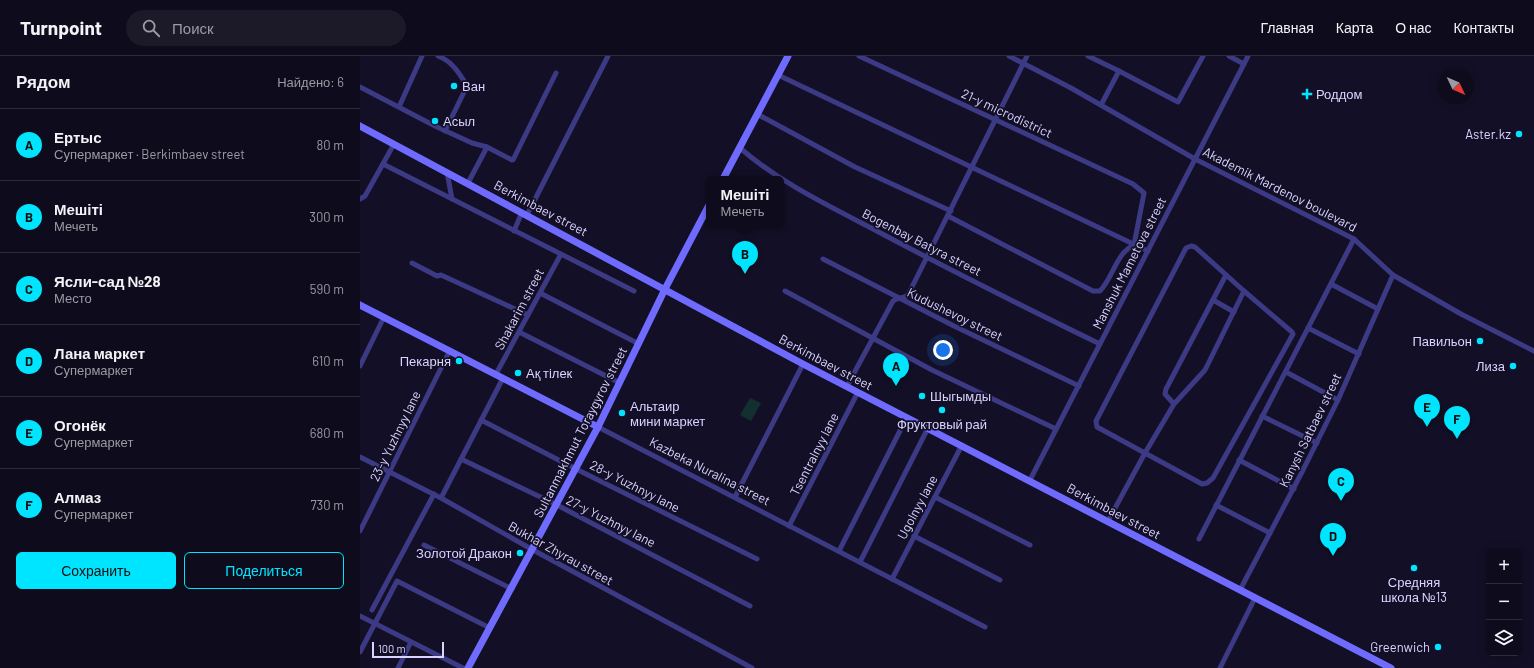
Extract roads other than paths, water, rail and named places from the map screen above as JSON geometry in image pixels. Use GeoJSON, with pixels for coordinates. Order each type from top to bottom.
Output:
{"type":"FeatureCollection","features":[{"type":"Feature","properties":{"kind":"street"},"geometry":{"type":"LineString","coordinates":[[399,107],[422,56]]}},
{"type":"Feature","properties":{"kind":"street"},"geometry":{"type":"LineString","coordinates":[[438,56],[449,62],[458,71],[467,86],[446,131]]}},
{"type":"Feature","properties":{"kind":"street"},"geometry":{"type":"LineString","coordinates":[[514,231],[608,56]]}},
{"type":"Feature","properties":{"kind":"street"},"geometry":{"type":"LineString","coordinates":[[725,176],[788,56]]}},
{"type":"Feature","properties":{"kind":"street","name":"21-y microdistrict"},"geometry":{"type":"LineString","coordinates":[[859,56],[1134,184],[1144,193],[1134,245]]}},
{"type":"Feature","properties":{"kind":"street","name":"Akademik Mardenov boulevard"},"geometry":{"type":"LineString","coordinates":[[1009,56],[1071,88],[1195,158],[1354,239],[1393,275],[1461,314],[1534,351]]}},
{"type":"Feature","properties":{"kind":"street"},"geometry":{"type":"LineString","coordinates":[[847,386],[893,301],[908,295],[951,211],[1022,63],[1027,56]]}},
{"type":"Feature","properties":{"kind":"street"},"geometry":{"type":"LineString","coordinates":[[1088,56],[1178,102],[1203,56]]}},
{"type":"Feature","properties":{"kind":"street"},"geometry":{"type":"LineString","coordinates":[[1229,56],[1244,64]]}},
{"type":"Feature","properties":{"kind":"street","name":"Manshuk Mametova street"},"geometry":{"type":"LineString","coordinates":[[1030,480],[1248,56]]}},
{"type":"Feature","properties":{"kind":"street"},"geometry":{"type":"LineString","coordinates":[[1101,105],[1119,71]]}},
{"type":"Feature","properties":{"kind":"street"},"geometry":{"type":"LineString","coordinates":[[360,87],[446,131],[472,143],[487,147],[510,160],[514,160],[556,73]]}},
{"type":"Feature","properties":{"kind":"street"},"geometry":{"type":"LineString","coordinates":[[778,75],[1148,251]]}},
{"type":"Feature","properties":{"kind":"street"},"geometry":{"type":"LineString","coordinates":[[757,114],[855,166],[951,211]]}},
{"type":"Feature","properties":{"kind":"street","name":"Berkimbaev street"},"geometry":{"type":"LineString","coordinates":[[360,126],[525,213],[803,364],[1030,480],[1391,668]]}},
{"type":"Feature","properties":{"kind":"street"},"geometry":{"type":"LineString","coordinates":[[360,199],[365,196],[394,144]]}},
{"type":"Feature","properties":{"kind":"street"},"geometry":{"type":"LineString","coordinates":[[468,183],[487,147]]}},
{"type":"Feature","properties":{"kind":"street","name":"Bogenbay Batyra street"},"geometry":{"type":"LineString","coordinates":[[740,148],[776,176]]}},
{"type":"Feature","properties":{"kind":"street"},"geometry":{"type":"LineString","coordinates":[[383,164],[634,291]]}},
{"type":"Feature","properties":{"kind":"street"},"geometry":{"type":"LineString","coordinates":[[447,172],[452,199]]}},
{"type":"Feature","properties":{"kind":"street","name":"Bogenbay Batyra street"},"geometry":{"type":"LineString","coordinates":[[784,180],[927,258],[1100,344]]}},
{"type":"Feature","properties":{"kind":"street","name":"Sultanmakhmut Toraygyrov street"},"geometry":{"type":"LineString","coordinates":[[468,668],[512,589],[598,427],[665,289],[706,212]]}},
{"type":"Feature","properties":{"kind":"street"},"geometry":{"type":"LineString","coordinates":[[948,216],[1094,291],[1100,291],[1105,286],[1116,265],[1128,248],[1134,245]]}},
{"type":"Feature","properties":{"kind":"street"},"geometry":{"type":"LineString","coordinates":[[1199,539],[1354,239]]}},
{"type":"Feature","properties":{"kind":"street"},"geometry":{"type":"LineString","coordinates":[[1191,246],[1195,247],[1244,291],[1293,334],[1213,478],[1207,483],[1202,484],[1097,427],[1096,421],[1186,248],[1191,246]]}},
{"type":"Feature","properties":{"kind":"street","name":"Shakarim street"},"geometry":{"type":"LineString","coordinates":[[496,374],[561,254]]}},
{"type":"Feature","properties":{"kind":"street","name":"Kudushevoy street"},"geometry":{"type":"LineString","coordinates":[[823,259],[898,298],[1079,386]]}},
{"type":"Feature","properties":{"kind":"street"},"geometry":{"type":"LineString","coordinates":[[412,263],[437,276],[441,275],[528,315]]}},
{"type":"Feature","properties":{"kind":"street"},"geometry":{"type":"LineString","coordinates":[[1174,404],[1165,394],[1166,389],[1226,275]]}},
{"type":"Feature","properties":{"kind":"street","name":"Kanysh Satbaev street"},"geometry":{"type":"LineString","coordinates":[[1240,590],[1294,489],[1338,400],[1393,275]]}},
{"type":"Feature","properties":{"kind":"street"},"geometry":{"type":"LineString","coordinates":[[1331,284],[1378,309]]}},
{"type":"Feature","properties":{"kind":"street"},"geometry":{"type":"LineString","coordinates":[[785,291],[932,370],[1056,429]]}},
{"type":"Feature","properties":{"kind":"street"},"geometry":{"type":"LineString","coordinates":[[1108,521],[1174,404],[1205,370],[1244,291]]}},
{"type":"Feature","properties":{"kind":"street"},"geometry":{"type":"LineString","coordinates":[[540,294],[639,344]]}},
{"type":"Feature","properties":{"kind":"street"},"geometry":{"type":"LineString","coordinates":[[1213,300],[1234,312]]}},
{"type":"Feature","properties":{"kind":"street","name":"Kazbeka Nuralina street"},"geometry":{"type":"LineString","coordinates":[[360,305],[450,350],[985,627]]}},
{"type":"Feature","properties":{"kind":"street"},"geometry":{"type":"LineString","coordinates":[[360,366],[384,317]]}},
{"type":"Feature","properties":{"kind":"street"},"geometry":{"type":"LineString","coordinates":[[1308,328],[1359,354]]}},
{"type":"Feature","properties":{"kind":"street"},"geometry":{"type":"LineString","coordinates":[[519,332],[620,382]]}},
{"type":"Feature","properties":{"kind":"street","name":"23-y Yuzhnyy lane"},"geometry":{"type":"LineString","coordinates":[[360,531],[450,350]]}},
{"type":"Feature","properties":{"kind":"street"},"geometry":{"type":"LineString","coordinates":[[735,497],[803,364]]}},
{"type":"Feature","properties":{"kind":"street"},"geometry":{"type":"LineString","coordinates":[[1286,372],[1338,400]]}},
{"type":"Feature","properties":{"kind":"street"},"geometry":{"type":"LineString","coordinates":[[441,498],[503,378]]}},
{"type":"Feature","properties":{"kind":"street","name":"Tsentralnyy lane"},"geometry":{"type":"LineString","coordinates":[[790,526],[858,392]]}},
{"type":"Feature","properties":{"kind":"street"},"geometry":{"type":"LineString","coordinates":[[1262,416],[1316,443]]}},
{"type":"Feature","properties":{"kind":"street"},"geometry":{"type":"LineString","coordinates":[[839,551],[907,418]]}},
{"type":"Feature","properties":{"kind":"street","name":"28-y Yuzhnyy lane"},"geometry":{"type":"LineString","coordinates":[[482,420],[576,469],[757,559]]}},
{"type":"Feature","properties":{"kind":"street"},"geometry":{"type":"LineString","coordinates":[[860,562],[928,428]]}},
{"type":"Feature","properties":{"kind":"street","name":"Ugolnyy lane"},"geometry":{"type":"LineString","coordinates":[[892,579],[962,445]]}},
{"type":"Feature","properties":{"kind":"street","name":"Bukhar Zhyrau street"},"geometry":{"type":"LineString","coordinates":[[360,456],[434,494],[533,550],[752,668]]}},
{"type":"Feature","properties":{"kind":"street","name":"27-y Yuzhnyy lane"},"geometry":{"type":"LineString","coordinates":[[461,460],[557,505],[750,606]]}},
{"type":"Feature","properties":{"kind":"street"},"geometry":{"type":"LineString","coordinates":[[1239,460],[1294,489]]}},
{"type":"Feature","properties":{"kind":"street"},"geometry":{"type":"LineString","coordinates":[[372,610],[434,494]]}},
{"type":"Feature","properties":{"kind":"street"},"geometry":{"type":"LineString","coordinates":[[935,497],[1030,545]]}},
{"type":"Feature","properties":{"kind":"street"},"geometry":{"type":"LineString","coordinates":[[1216,505],[1270,533]]}},
{"type":"Feature","properties":{"kind":"street"},"geometry":{"type":"LineString","coordinates":[[914,536],[1000,580]]}},
{"type":"Feature","properties":{"kind":"street"},"geometry":{"type":"LineString","coordinates":[[424,545],[512,589]]}},
{"type":"Feature","properties":{"kind":"street"},"geometry":{"type":"LineString","coordinates":[[360,652],[397,581],[490,628]]}},
{"type":"Feature","properties":{"kind":"street"},"geometry":{"type":"LineString","coordinates":[[1220,668],[1255,598]]}},
{"type":"Feature","properties":{"kind":"street"},"geometry":{"type":"LineString","coordinates":[[360,616],[463,668]]}},
{"type":"Feature","properties":{"kind":"street"},"geometry":{"type":"LineString","coordinates":[[398,668],[411,642]]}},
{"type":"Feature","properties":{"kind":"place","name":"Ван"},"geometry":{"type":"Point","coordinates":[454,86]}},
{"type":"Feature","properties":{"kind":"place","name":"Роддом"},"geometry":{"type":"Point","coordinates":[1307,94]}},
{"type":"Feature","properties":{"kind":"place","name":"Асыл"},"geometry":{"type":"Point","coordinates":[435,121]}},
{"type":"Feature","properties":{"kind":"place","name":"Aster.kz"},"geometry":{"type":"Point","coordinates":[1519,134]}},
{"type":"Feature","properties":{"kind":"place","name":"Мешіті"},"geometry":{"type":"Point","coordinates":[745,274]}},
{"type":"Feature","properties":{"kind":"place","name":"Павильон"},"geometry":{"type":"Point","coordinates":[1480,341]}},
{"type":"Feature","properties":{"kind":"place","name":"Пекарня"},"geometry":{"type":"Point","coordinates":[459,361]}},
{"type":"Feature","properties":{"kind":"place","name":"Лиза"},"geometry":{"type":"Point","coordinates":[1513,366]}},
{"type":"Feature","properties":{"kind":"place","name":"Ақ тілек"},"geometry":{"type":"Point","coordinates":[518,373]}},
{"type":"Feature","properties":{"kind":"place","name":"Ертыс"},"geometry":{"type":"Point","coordinates":[896,386]}},
{"type":"Feature","properties":{"kind":"place","name":"Шыгымды"},"geometry":{"type":"Point","coordinates":[922,396]}},
{"type":"Feature","properties":{"kind":"place","name":"Фруктовый рай"},"geometry":{"type":"Point","coordinates":[942,410]}},
{"type":"Feature","properties":{"kind":"place","name":"Альтаир мини маркет"},"geometry":{"type":"Point","coordinates":[622,413]}},
{"type":"Feature","properties":{"kind":"place","name":"Огонёк"},"geometry":{"type":"Point","coordinates":[1427,427]}},
{"type":"Feature","properties":{"kind":"place","name":"Алмаз"},"geometry":{"type":"Point","coordinates":[1457,439]}},
{"type":"Feature","properties":{"kind":"place","name":"Ясли-сад №28"},"geometry":{"type":"Point","coordinates":[1341,501]}},
{"type":"Feature","properties":{"kind":"place","name":"Золотой Дракон"},"geometry":{"type":"Point","coordinates":[520,553]}},
{"type":"Feature","properties":{"kind":"place","name":"Лана маркет"},"geometry":{"type":"Point","coordinates":[1333,556]}},
{"type":"Feature","properties":{"kind":"place","name":"Средняя школа №13"},"geometry":{"type":"Point","coordinates":[1414,568]}},
{"type":"Feature","properties":{"kind":"place","name":"Greenwich"},"geometry":{"type":"Point","coordinates":[1438,647]}}]}
